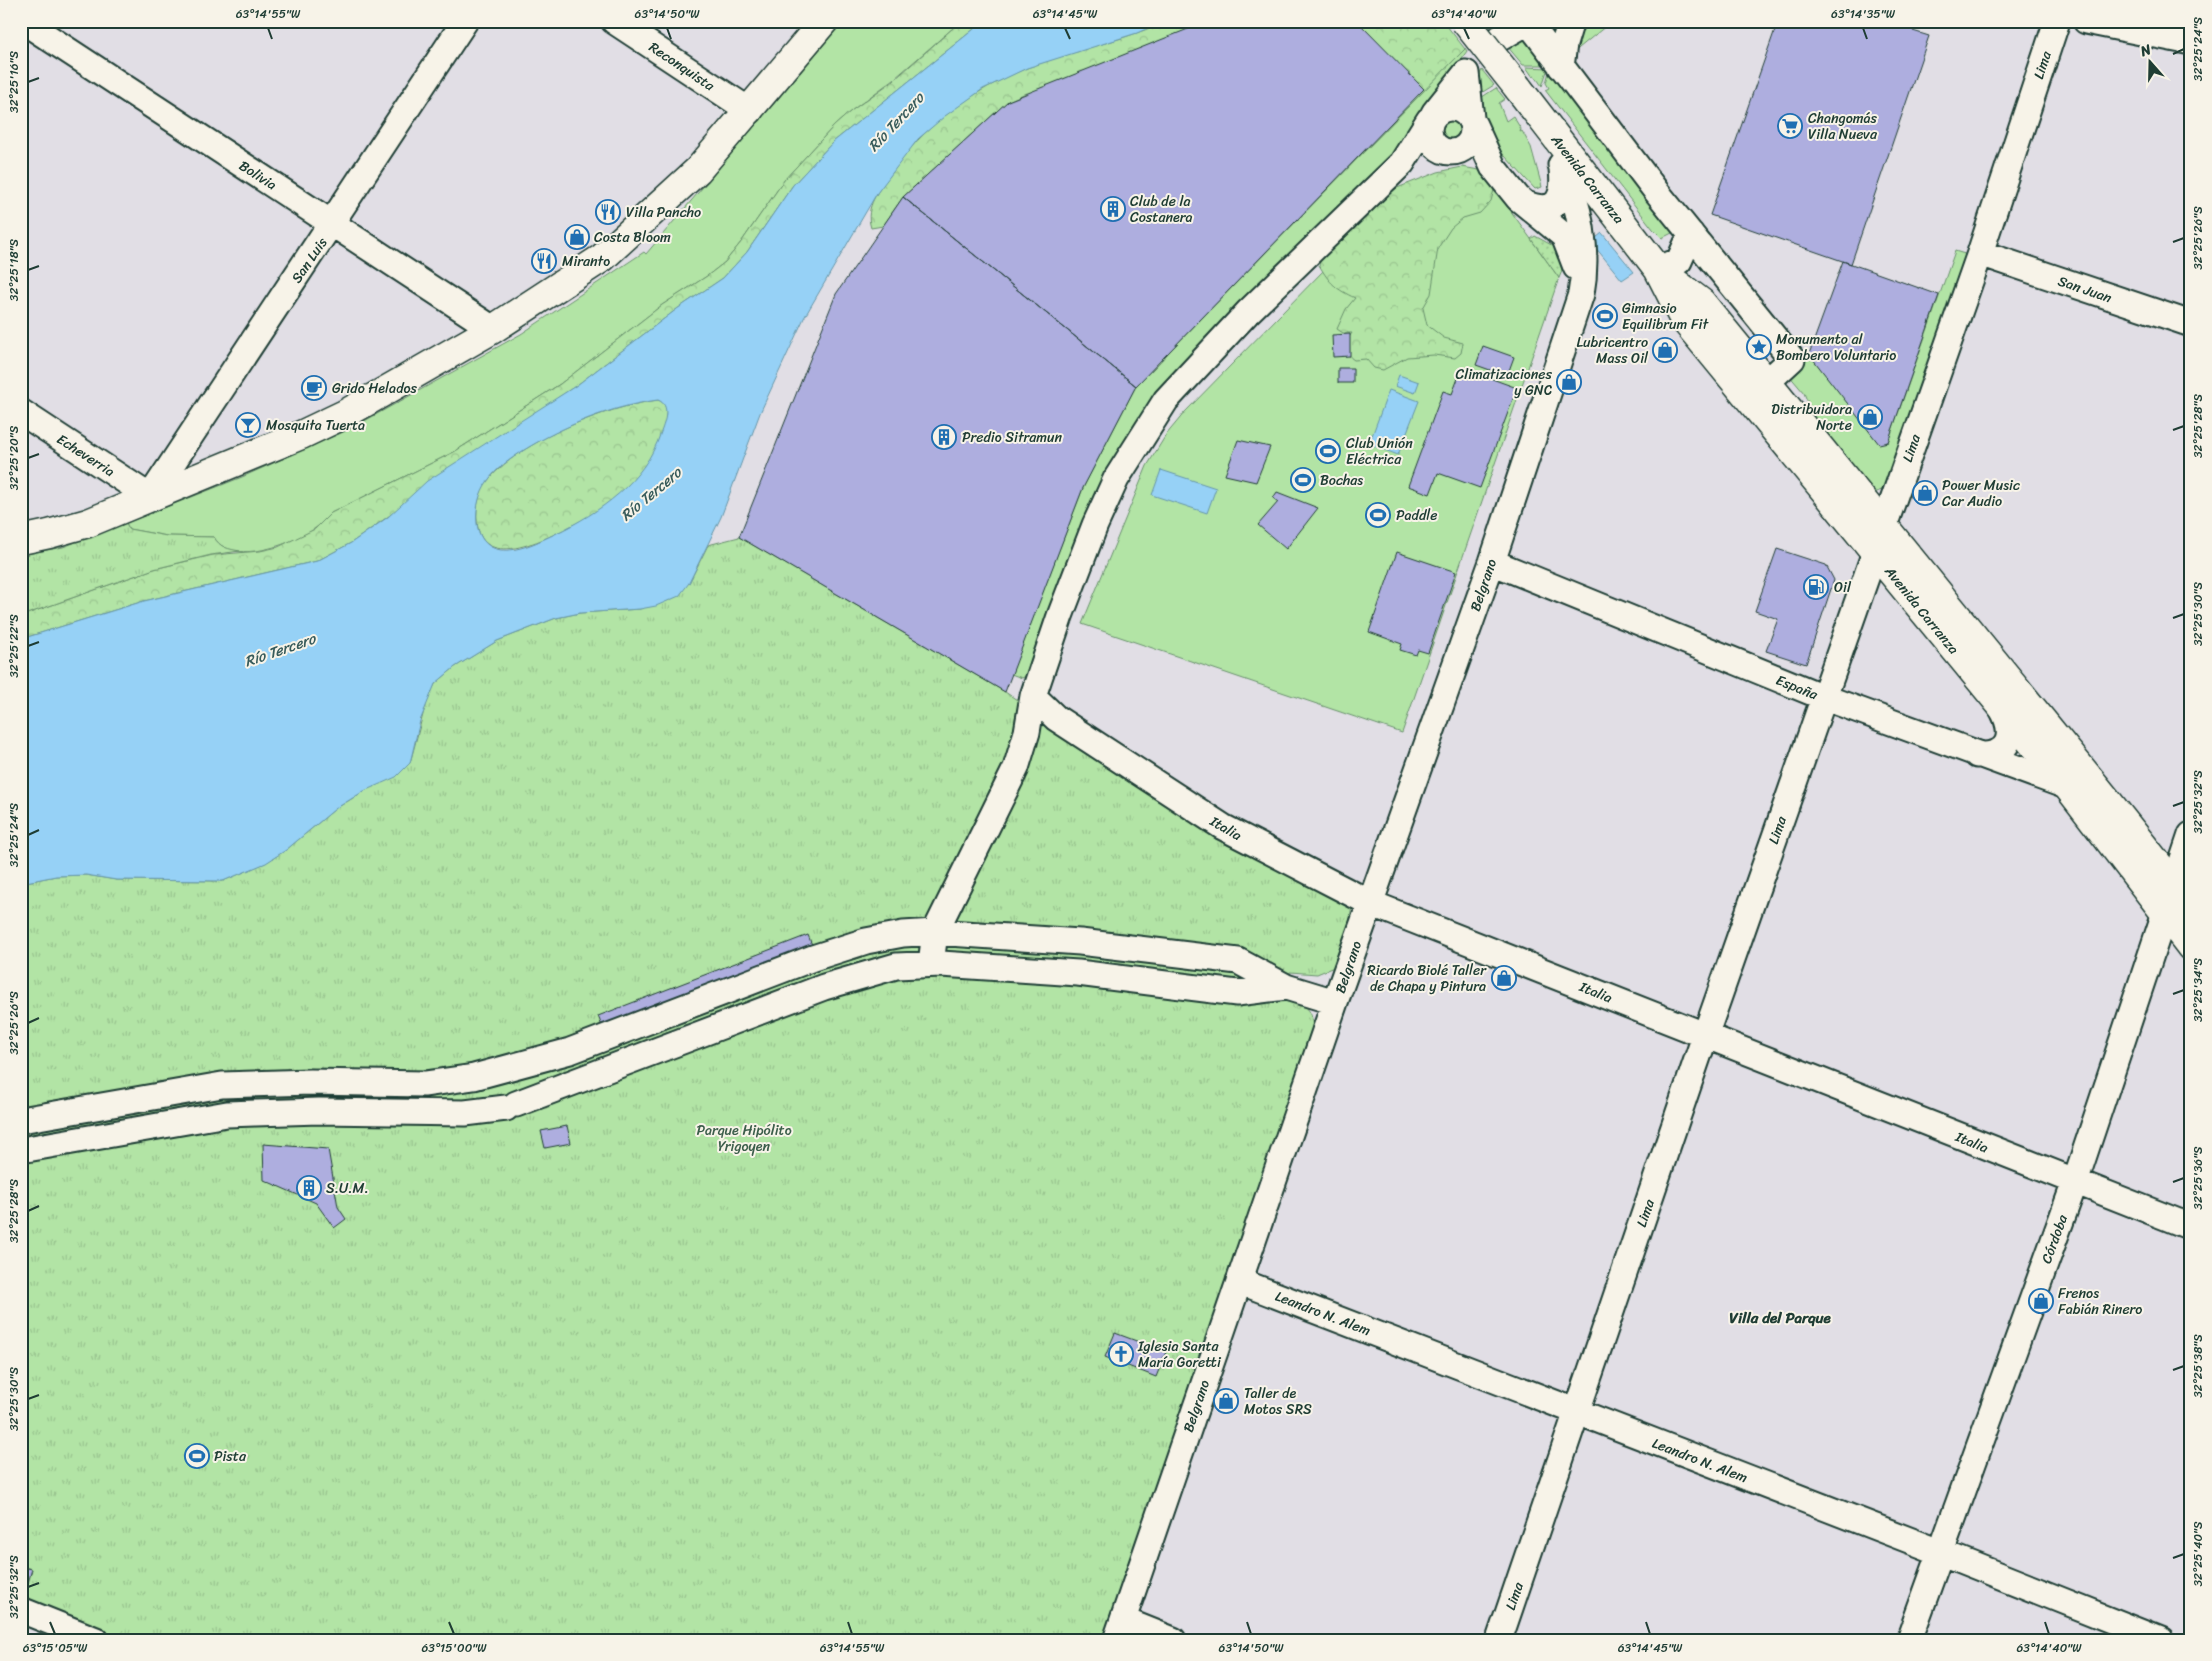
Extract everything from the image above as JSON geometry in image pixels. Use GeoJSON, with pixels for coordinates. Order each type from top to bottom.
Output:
{"type":"FeatureCollection","features":[{"type":"Feature","properties":{"kind":"main road"},"geometry":{"type":"LineString","coordinates":[[21,540],[88,522],[301,435],[345,414],[494,329],[602,258],[698,170],[750,112],[824,21]]}},
{"type":"Feature","properties":{"kind":"main road","name":"Avenida Carranza"},"geometry":{"type":"LineString","coordinates":[[1465,21],[1658,270],[1683,318],[2068,787],[2177,902]]}},
{"type":"Feature","properties":{"kind":"main road","name":"Avenida Carranza"},"geometry":{"type":"LineString","coordinates":[[1658,270],[1702,303],[2108,800],[2177,902],[2191,947]]}},
{"type":"Feature","properties":{"kind":"street","name":"Bolivia"},"geometry":{"type":"LineString","coordinates":[[23,21],[494,329]]}},
{"type":"Feature","properties":{"kind":"street","name":"San Luis"},"geometry":{"type":"LineString","coordinates":[[150,497],[333,224],[465,21]]}},
{"type":"Feature","properties":{"kind":"street","name":"Reconquista"},"geometry":{"type":"LineString","coordinates":[[614,21],[750,112]]}},
{"type":"Feature","properties":{"kind":"street"},"geometry":{"type":"LineString","coordinates":[[1561,67],[1564,44],[1571,21]]}},
{"type":"Feature","properties":{"kind":"street","name":"Lima"},"geometry":{"type":"LineString","coordinates":[[1500,1640],[1705,1036],[1980,253],[2057,21]]}},
{"type":"Feature","properties":{"kind":"street"},"geometry":{"type":"LineString","coordinates":[[2086,21],[2191,42]]}},
{"type":"Feature","properties":{"kind":"street"},"geometry":{"type":"LineString","coordinates":[[1500,38],[1529,22],[1561,67],[1691,234],[1792,359],[1766,383]]}},
{"type":"Feature","properties":{"kind":"street"},"geometry":{"type":"LineString","coordinates":[[931,964],[935,932],[1016,768],[1027,732],[1033,696],[1060,616],[1095,525],[1116,480],[1166,400],[1248,312],[1402,163],[1432,116],[1471,66],[1472,122],[1470,142],[1449,152]]}},
{"type":"Feature","properties":{"kind":"street"},"geometry":{"type":"LineString","coordinates":[[1432,116],[1454,107],[1472,122],[1493,167],[1511,190],[1564,236],[1575,264],[1581,294]]}},
{"type":"Feature","properties":{"kind":"street"},"geometry":{"type":"LineString","coordinates":[[1432,116],[1429,139],[1449,152]]}},
{"type":"Feature","properties":{"kind":"street"},"geometry":{"type":"LineString","coordinates":[[1526,204],[1546,208],[1558,202],[1562,195],[1564,183],[1562,165],[1552,133]]}},
{"type":"Feature","properties":{"kind":"street"},"geometry":{"type":"LineString","coordinates":[[1402,163],[1422,156],[1449,152],[1468,154],[1493,167]]}},
{"type":"Feature","properties":{"kind":"street","name":"Belgrano"},"geometry":{"type":"LineString","coordinates":[[1120,1630],[1335,1002],[1492,562],[1581,294],[1584,269],[1583,247],[1573,189],[1562,165]]}},
{"type":"Feature","properties":{"kind":"street"},"geometry":{"type":"LineString","coordinates":[[1658,270],[1667,249],[1691,234]]}},
{"type":"Feature","properties":{"kind":"street","name":"San Juan"},"geometry":{"type":"LineString","coordinates":[[1980,253],[2191,324]]}},
{"type":"Feature","properties":{"kind":"street","name":"Echeverria"},"geometry":{"type":"LineString","coordinates":[[21,412],[150,497]]}},
{"type":"Feature","properties":{"kind":"street","name":"España"},"geometry":{"type":"LineString","coordinates":[[1492,562],[1823,697],[1977,755],[2108,800]]}},
{"type":"Feature","properties":{"kind":"street","name":"Italia"},"geometry":{"type":"LineString","coordinates":[[1033,696],[1056,718],[1223,827],[1370,903],[2075,1182],[2191,1226]]}},
{"type":"Feature","properties":{"kind":"street"},"geometry":{"type":"LineString","coordinates":[[1977,755],[1995,753],[2003,749],[2009,742],[2011,732],[2008,720],[1999,703]]}},
{"type":"Feature","properties":{"kind":"street","name":"Córdoba"},"geometry":{"type":"LineString","coordinates":[[1909,1640],[2177,902],[2191,835]]}},
{"type":"Feature","properties":{"kind":"street"},"geometry":{"type":"LineString","coordinates":[[21,1120],[222,1085],[310,1082],[425,1084],[449,1082],[503,1070],[570,1051],[813,958],[857,944],[885,937],[935,932],[1080,942],[1238,961],[1286,987],[1335,1002]]}},
{"type":"Feature","properties":{"kind":"street"},"geometry":{"type":"LineString","coordinates":[[21,1150],[227,1114],[319,1111],[465,1113],[511,1106],[824,986],[896,966],[931,964],[1078,973],[1237,992],[1286,987]]}},
{"type":"Feature","properties":{"kind":"street"},"geometry":{"type":"LineString","coordinates":[[503,1070],[515,1072],[523,1082],[524,1094],[511,1106]]}},
{"type":"Feature","properties":{"kind":"street","name":"Leandro N. Alem"},"geometry":{"type":"LineString","coordinates":[[1239,1281],[1940,1552],[2161,1640]]}},
{"type":"Feature","properties":{"kind":"street"},"geometry":{"type":"LineString","coordinates":[[21,1610],[96,1640]]}},
{"type":"Feature","properties":{"kind":"street"},"geometry":{"type":"LineString","coordinates":[[1120,1630],[1173,1640]]}},
{"type":"Feature","properties":{"kind":"green space"},"geometry":{"type":"Polygon","coordinates":[[[844,21],[875,21],[882,28],[888,21],[961,21],[894,79],[834,126],[785,179],[725,262],[662,305],[560,384],[454,452],[331,513],[314,529],[292,541],[262,550],[233,551],[222,546],[214,537],[167,536],[129,529],[126,523],[242,477],[350,429],[521,334],[644,252],[646,254],[844,21]]]}},
{"type":"Feature","properties":{"kind":"green space"},"geometry":{"type":"Polygon","coordinates":[[[961,21],[984,21],[833,142],[793,185],[747,252],[723,278],[677,309],[577,385],[505,433],[351,543],[317,561],[144,601],[21,639],[21,616],[154,569],[213,555],[260,551],[278,547],[315,529],[331,513],[454,452],[560,384],[662,305],[725,262],[785,179],[834,126],[851,111],[894,80],[961,21]]]}},
{"type":"Feature","properties":{"kind":"green space"},"geometry":{"type":"Polygon","coordinates":[[[1164,21],[1443,21],[1465,49],[1296,221],[1026,93],[1008,101],[903,197],[883,226],[871,228],[869,213],[881,187],[918,140],[951,111],[987,87],[1027,68],[1135,33],[1164,21]]]}},
{"type":"Feature","properties":{"kind":"green space"},"geometry":{"type":"Polygon","coordinates":[[[1580,21],[1612,21],[1568,57],[1580,21]]]}},
{"type":"Feature","properties":{"kind":"green space"},"geometry":{"type":"Polygon","coordinates":[[[1522,39],[1529,40],[1548,65],[1523,65],[1507,46],[1522,39]]]}},
{"type":"Feature","properties":{"kind":"green space"},"geometry":{"type":"Polygon","coordinates":[[[1465,48],[1467,51],[1390,160],[1241,302],[1154,395],[1099,491],[1030,670],[1022,678],[1011,674],[1083,488],[1136,386],[1465,48]]]}},
{"type":"Feature","properties":{"kind":"green space"},"geometry":{"type":"Polygon","coordinates":[[[1526,67],[1548,68],[1542,86],[1535,76],[1533,77],[1526,67]]]}},
{"type":"Feature","properties":{"kind":"green space"},"geometry":{"type":"Polygon","coordinates":[[[1550,68],[1674,232],[1662,238],[1653,229],[1545,90],[1549,88],[1546,83],[1550,68]]]}},
{"type":"Feature","properties":{"kind":"green space"},"geometry":{"type":"Polygon","coordinates":[[[1482,70],[1494,85],[1478,95],[1475,84],[1482,70]]]}},
{"type":"Feature","properties":{"kind":"green space"},"geometry":{"type":"Polygon","coordinates":[[[1496,88],[1505,99],[1499,103],[1506,121],[1513,116],[1521,129],[1520,132],[1522,131],[1531,147],[1542,187],[1535,189],[1494,144],[1485,128],[1479,99],[1496,88]]]}},
{"type":"Feature","properties":{"kind":"green space"},"geometry":{"type":"Polygon","coordinates":[[[1445,113],[1459,114],[1467,138],[1456,147],[1442,146],[1433,135],[1445,113]]]}},
{"type":"Feature","properties":{"kind":"green space"},"geometry":{"type":"Polygon","coordinates":[[[1462,167],[1485,171],[1495,186],[1491,201],[1480,213],[1463,218],[1451,228],[1438,248],[1431,294],[1423,308],[1427,325],[1444,338],[1463,343],[1461,353],[1455,358],[1434,355],[1407,357],[1383,370],[1374,368],[1366,359],[1354,360],[1348,354],[1346,347],[1352,333],[1343,333],[1337,329],[1346,309],[1355,298],[1334,285],[1323,272],[1319,265],[1323,250],[1361,215],[1397,188],[1438,172],[1462,167]]]}},
{"type":"Feature","properties":{"kind":"green space","name":"Club Unión Eléctrica"},"geometry":{"type":"Polygon","coordinates":[[[1487,178],[1559,278],[1402,733],[1082,624],[1147,466],[1166,435],[1185,412],[1376,217],[1487,178]]]}},
{"type":"Feature","properties":{"kind":"green space"},"geometry":{"type":"Polygon","coordinates":[[[1535,236],[1557,248],[1562,271],[1559,278],[1531,239],[1535,236]]]}},
{"type":"Feature","properties":{"kind":"green space"},"geometry":{"type":"Polygon","coordinates":[[[1955,251],[1968,255],[1884,489],[1872,494],[1818,428],[1804,393],[1788,374],[1809,354],[1888,442],[1955,251]]]}},
{"type":"Feature","properties":{"kind":"green space"},"geometry":{"type":"Polygon","coordinates":[[[658,400],[666,407],[666,414],[656,447],[641,472],[612,501],[590,516],[553,535],[520,547],[504,549],[491,546],[481,537],[477,521],[477,504],[480,494],[489,479],[504,464],[544,438],[567,427],[615,410],[658,400]]]}},
{"type":"Feature","properties":{"kind":"green space"},"geometry":{"type":"Polygon","coordinates":[[[126,523],[129,529],[167,536],[214,537],[222,546],[240,551],[211,555],[154,569],[21,616],[21,555],[63,547],[126,523]]]}},
{"type":"Feature","properties":{"kind":"green space","name":"Parque Hipólito Yrigoyen"},"geometry":{"type":"Polygon","coordinates":[[[739,537],[1005,692],[1215,831],[1352,906],[1347,935],[1334,967],[1317,974],[1290,972],[1281,999],[1288,999],[1305,1006],[1311,1015],[1312,1028],[1104,1640],[122,1640],[21,1600],[21,883],[56,876],[86,875],[116,880],[223,881],[265,863],[286,850],[335,809],[410,763],[426,703],[435,684],[455,667],[497,641],[556,618],[580,613],[640,609],[689,583],[708,545],[739,537]]]}},
{"type":"Feature","properties":{"kind":"water","name":"Río Tercero"},"geometry":{"type":"Polygon","coordinates":[[[984,21],[1164,21],[1137,33],[1027,68],[983,89],[945,116],[918,139],[877,193],[804,318],[760,413],[721,517],[689,583],[679,596],[656,606],[640,609],[580,613],[556,618],[497,641],[455,667],[435,684],[420,721],[410,763],[396,777],[364,791],[335,809],[286,850],[266,863],[223,881],[116,880],[86,875],[56,876],[21,883],[21,639],[144,601],[317,561],[351,543],[388,517],[427,481],[577,385],[677,309],[723,278],[747,252],[793,185],[833,142],[984,21]],[[658,400],[641,403],[588,418],[539,441],[504,464],[487,482],[479,500],[477,522],[483,540],[491,547],[501,550],[522,548],[543,540],[572,525],[619,494],[644,466],[654,450],[666,414],[665,406],[658,400]]]}},
{"type":"Feature","properties":{"kind":"water"},"geometry":{"type":"Polygon","coordinates":[[[1602,233],[1634,272],[1622,280],[1591,242],[1602,233]]]}},
{"type":"Feature","properties":{"kind":"water"},"geometry":{"type":"Polygon","coordinates":[[[1399,375],[1419,382],[1415,393],[1395,386],[1399,375]]]}},
{"type":"Feature","properties":{"kind":"water"},"geometry":{"type":"Polygon","coordinates":[[[1389,390],[1419,401],[1398,455],[1369,444],[1389,390]]]}},
{"type":"Feature","properties":{"kind":"water"},"geometry":{"type":"Polygon","coordinates":[[[1161,470],[1216,488],[1207,513],[1152,495],[1161,470]]]}},
{"type":"Feature","properties":{"kind":"building","name":"Club de la Costanera"},"geometry":{"type":"Polygon","coordinates":[[[1208,21],[1357,21],[1424,89],[1136,386],[903,197],[1008,101],[1208,21]]]}},
{"type":"Feature","properties":{"kind":"building"},"geometry":{"type":"Polygon","coordinates":[[[1778,21],[1916,21],[1913,31],[1929,36],[1851,264],[1710,215],[1778,21]]]}},
{"type":"Feature","properties":{"kind":"building","name":"Predio Sitramun"},"geometry":{"type":"Polygon","coordinates":[[[903,197],[1136,386],[1083,488],[1005,692],[739,537],[836,294],[903,197]]]}},
{"type":"Feature","properties":{"kind":"building"},"geometry":{"type":"Polygon","coordinates":[[[1843,261],[1939,295],[1888,442],[1879,444],[1809,354],[1843,261]]]}},
{"type":"Feature","properties":{"kind":"building"},"geometry":{"type":"Polygon","coordinates":[[[1350,334],[1350,356],[1333,357],[1332,335],[1350,334]]]}},
{"type":"Feature","properties":{"kind":"building"},"geometry":{"type":"Polygon","coordinates":[[[1483,346],[1514,357],[1507,376],[1476,365],[1483,346]]]}},
{"type":"Feature","properties":{"kind":"building"},"geometry":{"type":"Polygon","coordinates":[[[1338,368],[1353,368],[1353,383],[1338,383],[1338,368]]]}},
{"type":"Feature","properties":{"kind":"building"},"geometry":{"type":"Polygon","coordinates":[[[1462,368],[1517,388],[1480,488],[1438,473],[1430,494],[1408,486],[1443,391],[1452,394],[1462,368]]]}},
{"type":"Feature","properties":{"kind":"building"},"geometry":{"type":"Polygon","coordinates":[[[1238,440],[1270,447],[1256,482],[1225,475],[1238,440]]]}},
{"type":"Feature","properties":{"kind":"building"},"geometry":{"type":"Polygon","coordinates":[[[1277,492],[1318,508],[1286,549],[1258,525],[1278,502],[1273,498],[1277,492]]]}},
{"type":"Feature","properties":{"kind":"building"},"geometry":{"type":"Polygon","coordinates":[[[1777,549],[1826,565],[1834,580],[1806,664],[1766,651],[1778,619],[1755,611],[1777,549]]]}},
{"type":"Feature","properties":{"kind":"building"},"geometry":{"type":"Polygon","coordinates":[[[1397,552],[1456,572],[1428,653],[1418,650],[1416,655],[1400,650],[1402,644],[1369,632],[1397,552]]]}},
{"type":"Feature","properties":{"kind":"building"},"geometry":{"type":"Polygon","coordinates":[[[808,935],[812,945],[602,1026],[598,1016],[808,935]]]}},
{"type":"Feature","properties":{"kind":"building"},"geometry":{"type":"Polygon","coordinates":[[[567,1126],[571,1143],[545,1148],[541,1131],[567,1126]]]}},
{"type":"Feature","properties":{"kind":"building","name":"S.U.M."},"geometry":{"type":"Polygon","coordinates":[[[263,1144],[328,1149],[338,1207],[346,1219],[334,1228],[316,1203],[264,1180],[263,1144]]]}},
{"type":"Feature","properties":{"kind":"building"},"geometry":{"type":"Polygon","coordinates":[[[1115,1333],[1166,1352],[1156,1377],[1105,1357],[1115,1333]]]}},
{"type":"Feature","properties":{"kind":"building"},"geometry":{"type":"Polygon","coordinates":[[[23,1567],[32,1569],[28,1583],[21,1581],[23,1567]]]}},
{"type":"Feature","properties":{"kind":"place","name":"Changomás Villa Nueva"},"geometry":{"type":"Point","coordinates":[1790,126]}},
{"type":"Feature","properties":{"kind":"place","name":"Club de la Costanera"},"geometry":{"type":"Point","coordinates":[1113,209]}},
{"type":"Feature","properties":{"kind":"place","name":"Villa Pancho"},"geometry":{"type":"Point","coordinates":[608,212]}},
{"type":"Feature","properties":{"kind":"place","name":"Costa Bloom"},"geometry":{"type":"Point","coordinates":[577,237]}},
{"type":"Feature","properties":{"kind":"place","name":"Miranto"},"geometry":{"type":"Point","coordinates":[544,261]}},
{"type":"Feature","properties":{"kind":"place","name":"Gimnasio Equilibrum Fit"},"geometry":{"type":"Point","coordinates":[1605,316]}},
{"type":"Feature","properties":{"kind":"place","name":"Monumento al Bombero Voluntario"},"geometry":{"type":"Point","coordinates":[1759,347]}},
{"type":"Feature","properties":{"kind":"place","name":"Lubricentro Mass Oil"},"geometry":{"type":"Point","coordinates":[1665,350]}},
{"type":"Feature","properties":{"kind":"place","name":"Climatizaciones y GNC"},"geometry":{"type":"Point","coordinates":[1569,382]}},
{"type":"Feature","properties":{"kind":"place","name":"Grido Helados"},"geometry":{"type":"Point","coordinates":[314,388]}},
{"type":"Feature","properties":{"kind":"place","name":"Distribuidora Norte"},"geometry":{"type":"Point","coordinates":[1870,417]}},
{"type":"Feature","properties":{"kind":"place","name":"Mosquita Tuerta"},"geometry":{"type":"Point","coordinates":[248,425]}},
{"type":"Feature","properties":{"kind":"place","name":"Predio Sitramun"},"geometry":{"type":"Point","coordinates":[944,437]}},
{"type":"Feature","properties":{"kind":"place","name":"Club Unión Eléctrica"},"geometry":{"type":"Point","coordinates":[1328,451]}},
{"type":"Feature","properties":{"kind":"place","name":"Bochas"},"geometry":{"type":"Point","coordinates":[1303,480]}},
{"type":"Feature","properties":{"kind":"place","name":"Power Music Car Audio"},"geometry":{"type":"Point","coordinates":[1925,493]}},
{"type":"Feature","properties":{"kind":"place","name":"Paddle"},"geometry":{"type":"Point","coordinates":[1378,515]}},
{"type":"Feature","properties":{"kind":"place","name":"Oil"},"geometry":{"type":"Point","coordinates":[1816,587]}},
{"type":"Feature","properties":{"kind":"place","name":"Ricardo Biolé Taller de Chapa y Pintura"},"geometry":{"type":"Point","coordinates":[1504,978]}},
{"type":"Feature","properties":{"kind":"place","name":"S.U.M."},"geometry":{"type":"Point","coordinates":[309,1188]}},
{"type":"Feature","properties":{"kind":"place","name":"Frenos Fabián Rinero"},"geometry":{"type":"Point","coordinates":[2041,1301]}},
{"type":"Feature","properties":{"kind":"place","name":"Iglesia Santa María Goretti"},"geometry":{"type":"Point","coordinates":[1121,1354]}},
{"type":"Feature","properties":{"kind":"place","name":"Taller de Motos SRS"},"geometry":{"type":"Point","coordinates":[1226,1401]}},
{"type":"Feature","properties":{"kind":"place","name":"Pista"},"geometry":{"type":"Point","coordinates":[197,1456]}},
{"type":"Feature","properties":{"kind":"district","name":"Villa del Parque"},"geometry":{"type":"Point","coordinates":[1780,1318]}}]}
